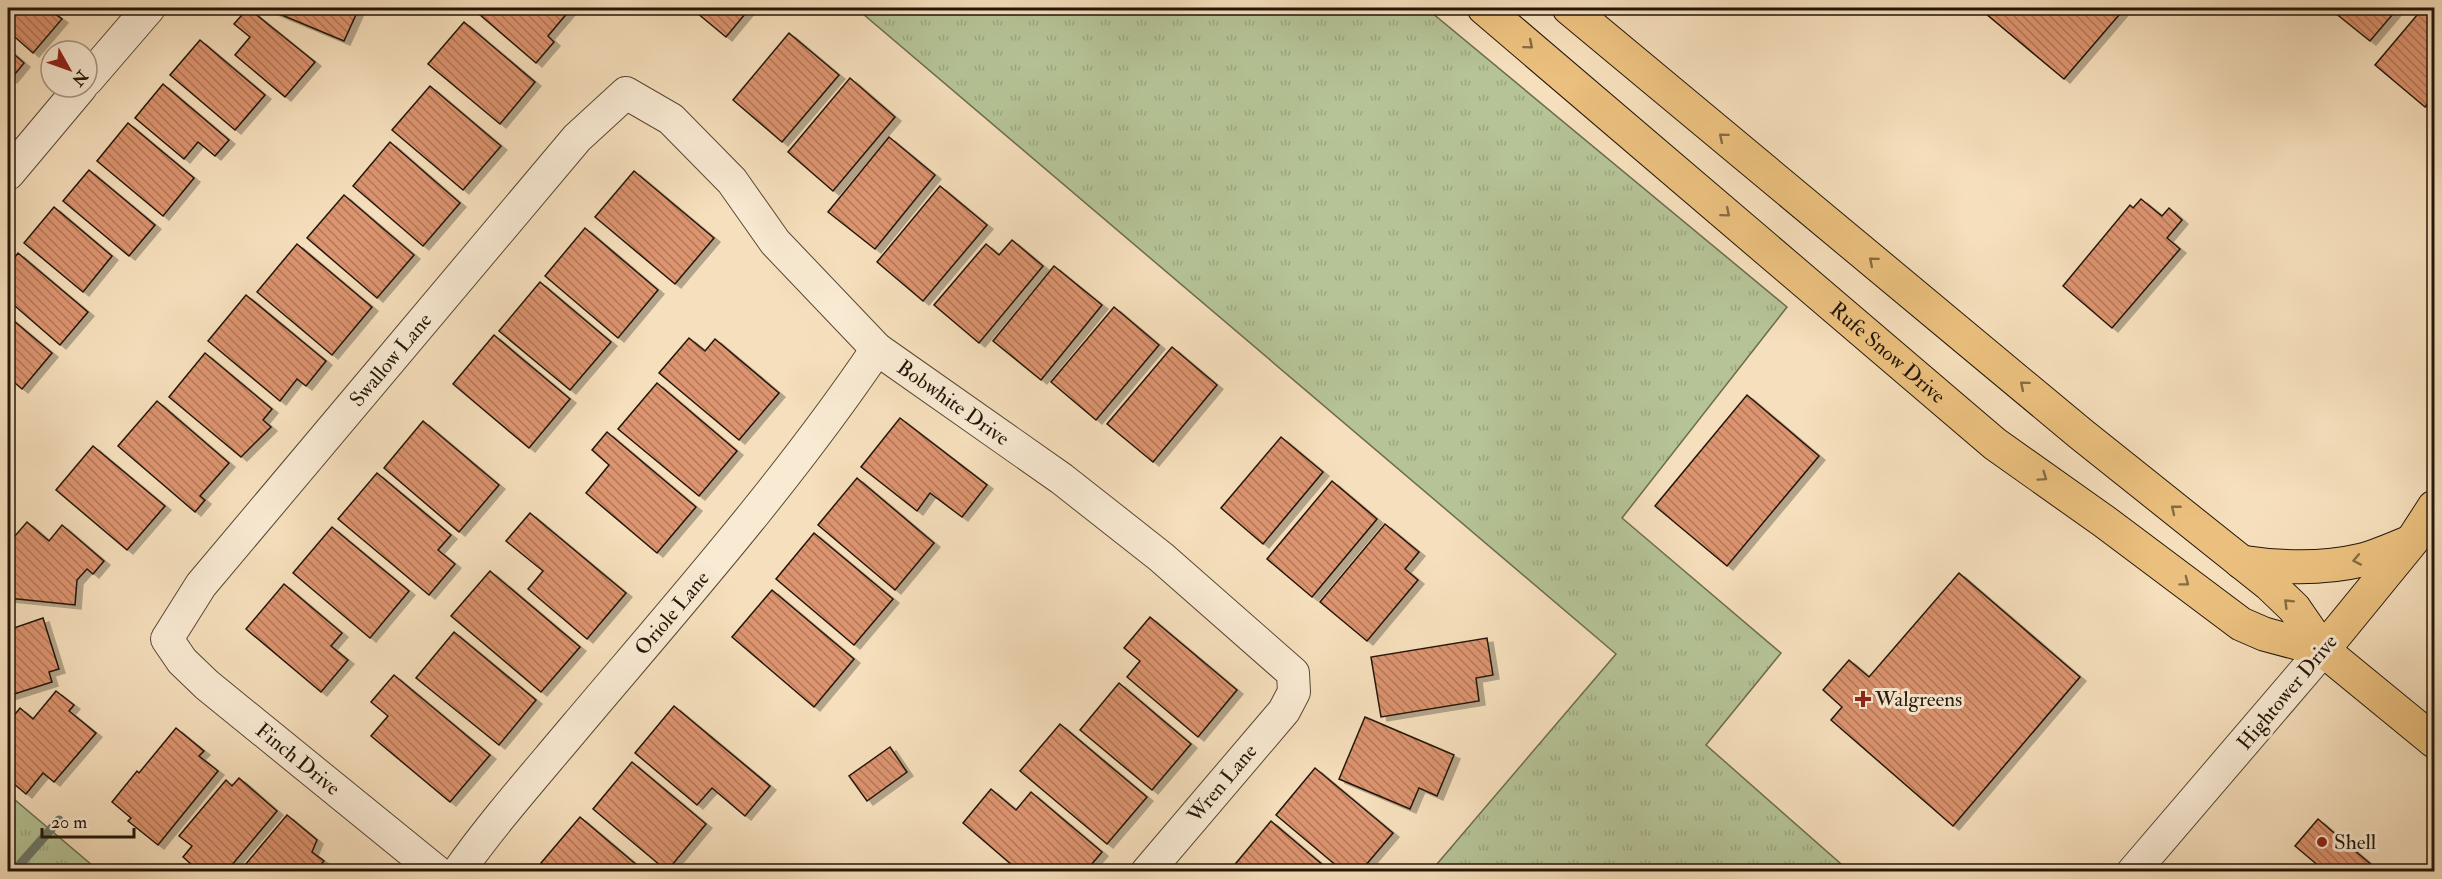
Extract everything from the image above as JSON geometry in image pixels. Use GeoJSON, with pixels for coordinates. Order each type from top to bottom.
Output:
{"type":"FeatureCollection","features":[{"type":"Feature","properties":{"kind":"main road","name":"Rufe Snow Drive"},"geometry":{"type":"LineString","coordinates":[[1484,8],[1995,444],[2105,522],[2241,624],[2264,634],[2323,650]]}},
{"type":"Feature","properties":{"kind":"main road","name":"Rufe Snow Drive"},"geometry":{"type":"LineString","coordinates":[[1569,8],[2081,434],[2241,562],[2294,608],[2323,650],[2434,741]]}},
{"type":"Feature","properties":{"kind":"main road","name":"Hightower Drive"},"geometry":{"type":"LineString","coordinates":[[2323,650],[2412,541],[2434,507]]}},
{"type":"Feature","properties":{"kind":"main road"},"geometry":{"type":"LineString","coordinates":[[2241,562],[2273,567],[2362,560],[2412,541]]}},
{"type":"Feature","properties":{"kind":"street"},"geometry":{"type":"LineString","coordinates":[[99,66],[149,8]]}},
{"type":"Feature","properties":{"kind":"street","name":"Bobwhite Drive"},"geometry":{"type":"LineString","coordinates":[[627,93],[671,119],[732,181],[775,242],[877,349],[1054,472],[1161,557],[1293,673],[1294,692]]}},
{"type":"Feature","properties":{"kind":"street","name":"Swallow Lane"},"geometry":{"type":"LineString","coordinates":[[167,639],[201,585],[577,138],[627,93]]}},
{"type":"Feature","properties":{"kind":"street"},"geometry":{"type":"LineString","coordinates":[[8,174],[71,99]]}},
{"type":"Feature","properties":{"kind":"street","name":"Oriole Lane"},"geometry":{"type":"LineString","coordinates":[[458,872],[507,808],[733,538],[853,385],[877,349]]}},
{"type":"Feature","properties":{"kind":"street","name":"Finch Drive"},"geometry":{"type":"LineString","coordinates":[[167,639],[182,662],[207,685],[437,872]]}},
{"type":"Feature","properties":{"kind":"street","name":"Hightower Drive"},"geometry":{"type":"LineString","coordinates":[[2133,872],[2323,650]]}},
{"type":"Feature","properties":{"kind":"street","name":"Wren Lane"},"geometry":{"type":"LineString","coordinates":[[1147,872],[1284,711],[1294,692]]}},
{"type":"Feature","properties":{"kind":"green space"},"geometry":{"type":"Polygon","coordinates":[[[856,8],[1426,8],[1787,307],[1622,518],[1781,653],[1706,745],[1849,871],[1431,871],[1616,654],[856,8]]]}},
{"type":"Feature","properties":{"kind":"green space"},"geometry":{"type":"Polygon","coordinates":[[[8,794],[99,871],[8,871],[8,794]]]}},
{"type":"Feature","properties":{"kind":"building"},"geometry":{"type":"Polygon","coordinates":[[[8,8],[47,8],[62,19],[45,39],[39,39],[39,46],[33,53],[8,31],[8,8]]]}},
{"type":"Feature","properties":{"kind":"building"},"geometry":{"type":"Polygon","coordinates":[[[248,8],[315,62],[285,97],[235,55],[250,37],[234,24],[248,8]]]}},
{"type":"Feature","properties":{"kind":"building"},"geometry":{"type":"Polygon","coordinates":[[[265,8],[359,8],[344,41],[265,8]]]}},
{"type":"Feature","properties":{"kind":"building"},"geometry":{"type":"Polygon","coordinates":[[[472,8],[565,8],[569,11],[548,36],[554,42],[536,63],[472,8]]]}},
{"type":"Feature","properties":{"kind":"building"},"geometry":{"type":"Polygon","coordinates":[[[691,8],[750,8],[726,37],[691,8]]]}},
{"type":"Feature","properties":{"kind":"building"},"geometry":{"type":"Polygon","coordinates":[[[1979,8],[2125,8],[2064,79],[1979,8]]]}},
{"type":"Feature","properties":{"kind":"building"},"geometry":{"type":"Polygon","coordinates":[[[2329,8],[2398,8],[2370,41],[2329,8]]]}},
{"type":"Feature","properties":{"kind":"building"},"geometry":{"type":"Polygon","coordinates":[[[2423,8],[2434,8],[2434,96],[2425,107],[2375,65],[2423,8]]]}},
{"type":"Feature","properties":{"kind":"building"},"geometry":{"type":"Polygon","coordinates":[[[464,22],[535,82],[500,124],[428,64],[464,22]]]}},
{"type":"Feature","properties":{"kind":"building"},"geometry":{"type":"Polygon","coordinates":[[[789,33],[839,75],[782,142],[733,100],[789,33]]]}},
{"type":"Feature","properties":{"kind":"building"},"geometry":{"type":"Polygon","coordinates":[[[200,40],[265,95],[235,130],[170,75],[200,40]]]}},
{"type":"Feature","properties":{"kind":"building"},"geometry":{"type":"Polygon","coordinates":[[[8,49],[24,63],[11,79],[8,76],[8,49]]]}},
{"type":"Feature","properties":{"kind":"building"},"geometry":{"type":"Polygon","coordinates":[[[850,78],[895,117],[833,191],[788,152],[850,78]]]}},
{"type":"Feature","properties":{"kind":"building"},"geometry":{"type":"Polygon","coordinates":[[[163,84],[229,140],[215,156],[198,142],[184,159],[135,118],[163,84]]]}},
{"type":"Feature","properties":{"kind":"building"},"geometry":{"type":"Polygon","coordinates":[[[430,86],[501,146],[463,190],[392,130],[430,86]]]}},
{"type":"Feature","properties":{"kind":"building"},"geometry":{"type":"Polygon","coordinates":[[[128,123],[194,178],[163,216],[97,161],[128,123]]]}},
{"type":"Feature","properties":{"kind":"building"},"geometry":{"type":"Polygon","coordinates":[[[889,137],[935,175],[875,249],[828,212],[889,137]]]}},
{"type":"Feature","properties":{"kind":"building"},"geometry":{"type":"Polygon","coordinates":[[[390,142],[460,203],[423,246],[353,186],[390,142]]]}},
{"type":"Feature","properties":{"kind":"building"},"geometry":{"type":"Polygon","coordinates":[[[89,170],[155,225],[129,256],[63,201],[89,170]]]}},
{"type":"Feature","properties":{"kind":"building"},"geometry":{"type":"Polygon","coordinates":[[[634,171],[714,238],[675,284],[595,217],[634,171]]]}},
{"type":"Feature","properties":{"kind":"building"},"geometry":{"type":"Polygon","coordinates":[[[940,186],[987,225],[923,301],[877,262],[940,186]]]}},
{"type":"Feature","properties":{"kind":"building"},"geometry":{"type":"Polygon","coordinates":[[[344,195],[414,255],[377,298],[307,238],[344,195]]]}},
{"type":"Feature","properties":{"kind":"building"},"geometry":{"type":"Polygon","coordinates":[[[2141,199],[2162,216],[2169,208],[2182,220],[2167,238],[2180,249],[2112,328],[2063,286],[2130,205],[2133,208],[2141,199]]]}},
{"type":"Feature","properties":{"kind":"building"},"geometry":{"type":"Polygon","coordinates":[[[54,207],[112,256],[83,292],[24,243],[54,207]]]}},
{"type":"Feature","properties":{"kind":"building"},"geometry":{"type":"Polygon","coordinates":[[[585,228],[658,290],[618,338],[545,276],[585,228]]]}},
{"type":"Feature","properties":{"kind":"building"},"geometry":{"type":"Polygon","coordinates":[[[1012,240],[1043,266],[979,343],[934,305],[986,244],[999,255],[1012,240]]]}},
{"type":"Feature","properties":{"kind":"building"},"geometry":{"type":"Polygon","coordinates":[[[297,244],[372,307],[332,355],[257,292],[297,244]]]}},
{"type":"Feature","properties":{"kind":"building"},"geometry":{"type":"Polygon","coordinates":[[[18,253],[88,312],[60,345],[8,300],[8,266],[18,253]]]}},
{"type":"Feature","properties":{"kind":"building"},"geometry":{"type":"Polygon","coordinates":[[[1054,266],[1102,305],[1041,380],[993,341],[1054,266]]]}},
{"type":"Feature","properties":{"kind":"building"},"geometry":{"type":"Polygon","coordinates":[[[540,282],[611,342],[570,390],[499,331],[540,282]]]}},
{"type":"Feature","properties":{"kind":"building"},"geometry":{"type":"Polygon","coordinates":[[[246,295],[326,361],[306,386],[297,379],[280,401],[208,341],[246,295]]]}},
{"type":"Feature","properties":{"kind":"building"},"geometry":{"type":"Polygon","coordinates":[[[1114,307],[1159,345],[1096,420],[1051,382],[1114,307]]]}},
{"type":"Feature","properties":{"kind":"building"},"geometry":{"type":"Polygon","coordinates":[[[8,316],[52,353],[22,389],[8,377],[8,316]]]}},
{"type":"Feature","properties":{"kind":"building"},"geometry":{"type":"Polygon","coordinates":[[[494,335],[570,399],[529,448],[453,384],[494,335]]]}},
{"type":"Feature","properties":{"kind":"building"},"geometry":{"type":"Polygon","coordinates":[[[689,338],[705,351],[715,339],[779,393],[739,440],[659,373],[689,338]]]}},
{"type":"Feature","properties":{"kind":"building"},"geometry":{"type":"Polygon","coordinates":[[[1172,347],[1217,385],[1153,462],[1107,424],[1172,347]]]}},
{"type":"Feature","properties":{"kind":"building"},"geometry":{"type":"Polygon","coordinates":[[[205,353],[272,409],[263,420],[271,427],[241,457],[169,397],[205,353]]]}},
{"type":"Feature","properties":{"kind":"building"},"geometry":{"type":"Polygon","coordinates":[[[657,383],[737,451],[699,496],[618,429],[657,383]]]}},
{"type":"Feature","properties":{"kind":"building"},"geometry":{"type":"Polygon","coordinates":[[[1747,395],[1819,456],[1727,566],[1655,506],[1747,395]]]}},
{"type":"Feature","properties":{"kind":"building"},"geometry":{"type":"Polygon","coordinates":[[[157,401],[229,463],[200,496],[205,500],[195,512],[118,446],[157,401]]]}},
{"type":"Feature","properties":{"kind":"building"},"geometry":{"type":"Polygon","coordinates":[[[900,418],[987,485],[962,517],[930,493],[917,511],[861,467],[900,418]]]}},
{"type":"Feature","properties":{"kind":"building"},"geometry":{"type":"Polygon","coordinates":[[[423,421],[499,485],[459,532],[384,468],[423,421]]]}},
{"type":"Feature","properties":{"kind":"building"},"geometry":{"type":"Polygon","coordinates":[[[607,432],[696,507],[657,553],[586,493],[609,465],[592,450],[607,432]]]}},
{"type":"Feature","properties":{"kind":"building"},"geometry":{"type":"Polygon","coordinates":[[[1281,437],[1323,472],[1263,544],[1221,508],[1281,437]]]}},
{"type":"Feature","properties":{"kind":"building"},"geometry":{"type":"Polygon","coordinates":[[[93,446],[165,506],[127,550],[56,490],[93,446]]]}},
{"type":"Feature","properties":{"kind":"building"},"geometry":{"type":"Polygon","coordinates":[[[377,473],[451,535],[438,550],[455,564],[429,595],[338,519],[377,473]]]}},
{"type":"Feature","properties":{"kind":"building"},"geometry":{"type":"Polygon","coordinates":[[[857,478],[934,543],[895,590],[818,525],[857,478]]]}},
{"type":"Feature","properties":{"kind":"building"},"geometry":{"type":"Polygon","coordinates":[[[1332,481],[1377,519],[1312,597],[1267,559],[1332,481]]]}},
{"type":"Feature","properties":{"kind":"building"},"geometry":{"type":"Polygon","coordinates":[[[530,513],[626,593],[587,639],[528,589],[543,571],[506,541],[530,513]]]}},
{"type":"Feature","properties":{"kind":"building"},"geometry":{"type":"Polygon","coordinates":[[[27,522],[49,541],[62,525],[104,561],[93,574],[87,569],[77,580],[75,605],[8,598],[8,544],[27,522]]]}},
{"type":"Feature","properties":{"kind":"building"},"geometry":{"type":"Polygon","coordinates":[[[1385,524],[1419,552],[1405,569],[1418,580],[1367,641],[1320,602],[1385,524]]]}},
{"type":"Feature","properties":{"kind":"building"},"geometry":{"type":"Polygon","coordinates":[[[332,527],[409,591],[370,638],[293,573],[332,527]]]}},
{"type":"Feature","properties":{"kind":"building"},"geometry":{"type":"Polygon","coordinates":[[[814,533],[893,599],[854,645],[776,579],[814,533]]]}},
{"type":"Feature","properties":{"kind":"building"},"geometry":{"type":"Polygon","coordinates":[[[490,571],[580,647],[541,692],[451,616],[490,571]]]}},
{"type":"Feature","properties":{"kind":"building","name":"Walgreens"},"geometry":{"type":"Polygon","coordinates":[[[1959,573],[2080,677],[1953,826],[1831,720],[1842,707],[1823,690],[1849,660],[1869,677],[1959,573]]]}},
{"type":"Feature","properties":{"kind":"building"},"geometry":{"type":"Polygon","coordinates":[[[284,584],[342,633],[331,646],[348,660],[321,692],[246,629],[284,584]]]}},
{"type":"Feature","properties":{"kind":"building"},"geometry":{"type":"Polygon","coordinates":[[[772,590],[854,659],[814,707],[732,637],[772,590]]]}},
{"type":"Feature","properties":{"kind":"building"},"geometry":{"type":"Polygon","coordinates":[[[1150,617],[1237,690],[1198,737],[1127,677],[1140,661],[1124,648],[1150,617]]]}},
{"type":"Feature","properties":{"kind":"building"},"geometry":{"type":"Polygon","coordinates":[[[43,618],[59,669],[49,672],[52,682],[8,696],[8,630],[43,618]]]}},
{"type":"Feature","properties":{"kind":"building"},"geometry":{"type":"Polygon","coordinates":[[[454,632],[536,700],[499,745],[416,678],[454,632]]]}},
{"type":"Feature","properties":{"kind":"building"},"geometry":{"type":"Polygon","coordinates":[[[1487,638],[1493,675],[1476,678],[1479,701],[1381,717],[1371,657],[1487,638]]]}},
{"type":"Feature","properties":{"kind":"building"},"geometry":{"type":"Polygon","coordinates":[[[394,675],[490,755],[450,802],[371,736],[388,716],[371,702],[394,675]]]}},
{"type":"Feature","properties":{"kind":"building"},"geometry":{"type":"Polygon","coordinates":[[[1119,683],[1191,744],[1152,790],[1080,730],[1119,683]]]}},
{"type":"Feature","properties":{"kind":"building"},"geometry":{"type":"Polygon","coordinates":[[[56,691],[74,705],[69,711],[96,733],[54,782],[43,773],[26,794],[8,779],[8,723],[20,708],[33,719],[56,691]]]}},
{"type":"Feature","properties":{"kind":"building"},"geometry":{"type":"Polygon","coordinates":[[[674,706],[770,786],[745,816],[712,788],[697,805],[635,753],[674,706]]]}},
{"type":"Feature","properties":{"kind":"building"},"geometry":{"type":"Polygon","coordinates":[[[1365,717],[1454,755],[1437,796],[1419,788],[1410,809],[1339,779],[1365,717]]]}},
{"type":"Feature","properties":{"kind":"building"},"geometry":{"type":"Polygon","coordinates":[[[1060,724],[1147,797],[1107,844],[1020,771],[1060,724]]]}},
{"type":"Feature","properties":{"kind":"building"},"geometry":{"type":"Polygon","coordinates":[[[176,728],[204,751],[199,756],[218,771],[158,845],[128,821],[131,818],[112,802],[176,728]]]}},
{"type":"Feature","properties":{"kind":"building"},"geometry":{"type":"Polygon","coordinates":[[[890,747],[907,772],[867,801],[849,776],[890,747]]]}},
{"type":"Feature","properties":{"kind":"building"},"geometry":{"type":"Polygon","coordinates":[[[632,762],[706,824],[667,871],[593,809],[632,762]]]}},
{"type":"Feature","properties":{"kind":"building"},"geometry":{"type":"Polygon","coordinates":[[[1315,768],[1393,833],[1360,872],[1344,872],[1276,815],[1315,768]]]}},
{"type":"Feature","properties":{"kind":"building"},"geometry":{"type":"Polygon","coordinates":[[[239,778],[277,811],[226,872],[200,872],[183,857],[192,846],[179,836],[226,780],[232,786],[239,778]]]}},
{"type":"Feature","properties":{"kind":"building"},"geometry":{"type":"Polygon","coordinates":[[[991,789],[1016,810],[1031,792],[1102,852],[1085,872],[1020,872],[963,823],[991,789]]]}},
{"type":"Feature","properties":{"kind":"building"},"geometry":{"type":"Polygon","coordinates":[[[287,815],[317,840],[312,852],[324,861],[315,872],[239,872],[287,815]]]}},
{"type":"Feature","properties":{"kind":"building"},"geometry":{"type":"Polygon","coordinates":[[[580,817],[645,872],[551,872],[541,863],[580,817]]]}},
{"type":"Feature","properties":{"kind":"building","name":"Shell"},"geometry":{"type":"Polygon","coordinates":[[[2318,819],[2380,872],[2326,872],[2295,846],[2318,819]]]}},
{"type":"Feature","properties":{"kind":"building"},"geometry":{"type":"Polygon","coordinates":[[[1271,821],[1331,872],[1237,872],[1232,868],[1271,821]]]}},
{"type":"Feature","properties":{"kind":"waterway"},"geometry":{"type":"LineString","coordinates":[[15,870],[59,820]]}},
{"type":"Feature","properties":{"kind":"waterway"},"geometry":{"type":"LineString","coordinates":[[8,864],[17,872]]}},
{"type":"Feature","properties":{"kind":"place","name":"Walgreens"},"geometry":{"type":"Point","coordinates":[1863,699]}},
{"type":"Feature","properties":{"kind":"place","name":"Shell"},"geometry":{"type":"Point","coordinates":[2322,842]}}]}
